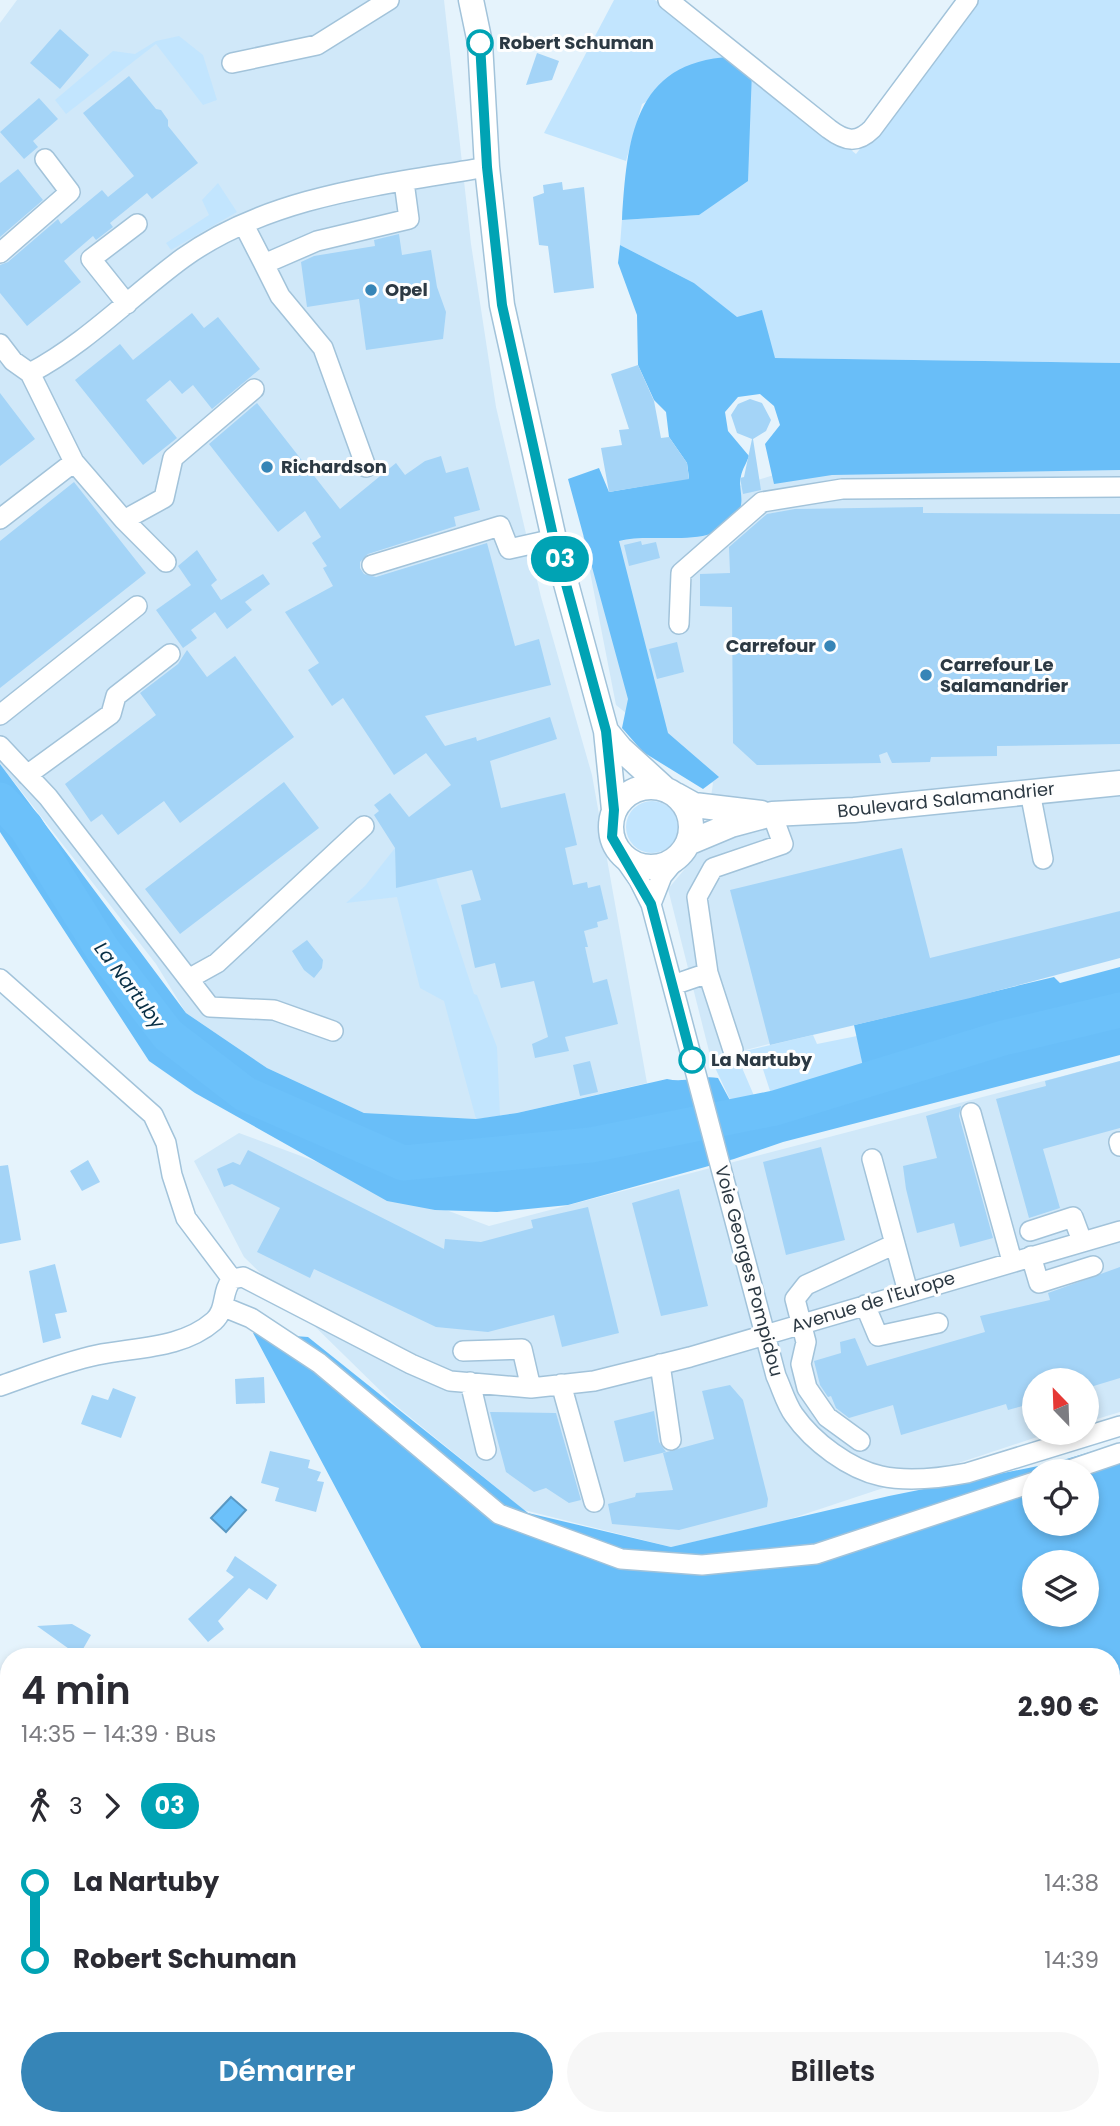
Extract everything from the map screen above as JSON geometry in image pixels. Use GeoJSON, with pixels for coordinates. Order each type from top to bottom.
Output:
{"type":"FeatureCollection","features":[{"type":"Feature","properties":{"kind":"main road"},"geometry":{"type":"LineString","coordinates":[[471,0],[480,43],[487,167],[502,305],[554,540],[606,731],[614,810],[610,830],[621,854],[644,867],[657,867],[682,851],[690,817],[671,792],[620,748],[606,731]]}},
{"type":"Feature","properties":{"kind":"main road","name":"Boulevard Salamandrier"},"geometry":{"type":"LineString","coordinates":[[671,792],[701,806],[772,814],[854,810],[1120,783]]}},
{"type":"Feature","properties":{"kind":"main road"},"geometry":{"type":"LineString","coordinates":[[614,810],[626,795],[638,789],[652,786],[671,792]]}},
{"type":"Feature","properties":{"kind":"main road","name":"Boulevard Salamandrier"},"geometry":{"type":"LineString","coordinates":[[682,851],[731,825],[772,814]]}},
{"type":"Feature","properties":{"kind":"street"},"geometry":{"type":"LineString","coordinates":[[232,63],[317,45],[389,0]]}},
{"type":"Feature","properties":{"kind":"street"},"geometry":{"type":"LineString","coordinates":[[668,0],[829,129],[848,140],[863,138],[872,129],[968,0]]}},
{"type":"Feature","properties":{"kind":"street"},"geometry":{"type":"LineString","coordinates":[[0,253],[70,192],[45,159]]}},
{"type":"Feature","properties":{"kind":"street"},"geometry":{"type":"LineString","coordinates":[[0,344],[6,366],[30,373],[65,355],[184,258],[244,225],[296,204],[487,167]]}},
{"type":"Feature","properties":{"kind":"street"},"geometry":{"type":"LineString","coordinates":[[264,264],[317,241],[409,219],[404,182]]}},
{"type":"Feature","properties":{"kind":"street"},"geometry":{"type":"LineString","coordinates":[[127,303],[91,260],[137,224]]}},
{"type":"Feature","properties":{"kind":"street"},"geometry":{"type":"LineString","coordinates":[[244,225],[280,296],[323,348],[366,467]]}},
{"type":"Feature","properties":{"kind":"street"},"geometry":{"type":"LineString","coordinates":[[30,373],[74,462],[124,520],[166,562]]}},
{"type":"Feature","properties":{"kind":"street"},"geometry":{"type":"LineString","coordinates":[[124,520],[163,498],[173,458],[254,389]]}},
{"type":"Feature","properties":{"kind":"street"},"geometry":{"type":"LineString","coordinates":[[0,519],[74,462]]}},
{"type":"Feature","properties":{"kind":"street"},"geometry":{"type":"LineString","coordinates":[[679,624],[681,573],[762,502],[842,489],[1120,487]]}},
{"type":"Feature","properties":{"kind":"street"},"geometry":{"type":"LineString","coordinates":[[372,565],[500,526],[509,549],[554,540]]}},
{"type":"Feature","properties":{"kind":"street"},"geometry":{"type":"LineString","coordinates":[[0,715],[137,606]]}},
{"type":"Feature","properties":{"kind":"street"},"geometry":{"type":"LineString","coordinates":[[27,775],[111,715],[116,696],[170,654]]}},
{"type":"Feature","properties":{"kind":"street"},"geometry":{"type":"LineString","coordinates":[[0,746],[48,797],[210,1007],[274,1010],[333,1031]]}},
{"type":"Feature","properties":{"kind":"street"},"geometry":{"type":"LineString","coordinates":[[1030,792],[1043,859]]}},
{"type":"Feature","properties":{"kind":"street"},"geometry":{"type":"LineString","coordinates":[[733,1050],[708,973],[697,897],[713,868],[783,844],[772,814]]}},
{"type":"Feature","properties":{"kind":"street"},"geometry":{"type":"LineString","coordinates":[[190,978],[217,963],[364,826]]}},
{"type":"Feature","properties":{"kind":"street"},"geometry":{"type":"LineString","coordinates":[[651,904],[662,876],[682,851]]}},
{"type":"Feature","properties":{"kind":"street","name":"Voie Georges Pompidou"},"geometry":{"type":"LineString","coordinates":[[621,854],[651,904],[776,1376],[793,1414],[844,1460],[881,1476],[943,1478],[967,1473],[1120,1426]]}},
{"type":"Feature","properties":{"kind":"street"},"geometry":{"type":"LineString","coordinates":[[673,985],[708,973]]}},
{"type":"Feature","properties":{"kind":"street"},"geometry":{"type":"LineString","coordinates":[[0,979],[153,1115],[166,1143],[172,1175],[186,1218],[232,1279],[224,1289],[224,1307],[216,1320],[195,1334],[154,1347],[97,1355],[0,1386]]}},
{"type":"Feature","properties":{"kind":"street"},"geometry":{"type":"LineString","coordinates":[[971,1114],[1021,1258],[1040,1283],[1093,1266]]}},
{"type":"Feature","properties":{"kind":"street"},"geometry":{"type":"LineString","coordinates":[[872,1159],[908,1292]]}},
{"type":"Feature","properties":{"kind":"street"},"geometry":{"type":"LineString","coordinates":[[1030,1231],[1073,1217],[1082,1241]]}},
{"type":"Feature","properties":{"kind":"street","name":"Avenue de l'Europe"},"geometry":{"type":"LineString","coordinates":[[232,1279],[243,1277],[411,1364],[450,1381],[531,1388],[594,1381],[660,1364],[1120,1231]]}},
{"type":"Feature","properties":{"kind":"street"},"geometry":{"type":"LineString","coordinates":[[860,1441],[827,1417],[807,1388],[801,1364],[806,1342],[795,1299],[806,1285],[895,1244]]}},
{"type":"Feature","properties":{"kind":"street"},"geometry":{"type":"LineString","coordinates":[[865,1305],[878,1336],[938,1322]]}},
{"type":"Feature","properties":{"kind":"street"},"geometry":{"type":"LineString","coordinates":[[224,1307],[251,1318],[319,1363],[499,1514],[621,1559],[702,1565],[816,1554],[1022,1486]]}},
{"type":"Feature","properties":{"kind":"street"},"geometry":{"type":"LineString","coordinates":[[463,1351],[522,1349],[531,1388]]}},
{"type":"Feature","properties":{"kind":"street"},"geometry":{"type":"LineString","coordinates":[[660,1364],[671,1440]]}},
{"type":"Feature","properties":{"kind":"street"},"geometry":{"type":"LineString","coordinates":[[470,1382],[486,1450]]}},
{"type":"Feature","properties":{"kind":"street"},"geometry":{"type":"LineString","coordinates":[[561,1384],[594,1502]]}},
{"type":"Feature","properties":{"kind":"street"},"geometry":{"type":"LineString","coordinates":[[1099,1461],[1120,1454]]}},
{"type":"Feature","properties":{"kind":"shaded area"},"geometry":{"type":"Polygon","coordinates":[[[17,0],[444,0],[471,244],[496,407],[541,597],[592,775],[647,1083],[517,1113],[476,1119],[364,1113],[267,1068],[186,1013],[156,964],[0,764],[0,23],[17,0]]]}},
{"type":"Feature","properties":{"kind":"shaded area"},"geometry":{"type":"Polygon","coordinates":[[[614,0],[655,0],[731,57],[642,104],[626,161],[544,133],[614,0]]]}},
{"type":"Feature","properties":{"kind":"shaded area"},"geometry":{"type":"Polygon","coordinates":[[[975,0],[1120,0],[1120,363],[774,358],[737,318],[694,283],[620,245],[622,220],[699,215],[748,116],[752,70],[856,154],[975,0]]]}},
{"type":"Feature","properties":{"kind":"shaded area"},"geometry":{"type":"Polygon","coordinates":[[[179,36],[203,55],[217,100],[203,105],[156,44],[66,114],[55,100],[113,51],[135,54],[156,41],[179,36]]]}},
{"type":"Feature","properties":{"kind":"shaded area"},"geometry":{"type":"Polygon","coordinates":[[[731,57],[752,70],[748,181],[699,215],[622,220],[627,162],[633,135],[642,110],[655,90],[673,73],[698,62],[731,57]]]}},
{"type":"Feature","properties":{"kind":"shaded area"},"geometry":{"type":"Polygon","coordinates":[[[218,183],[237,212],[171,250],[166,243],[209,215],[202,200],[218,183]]]}},
{"type":"Feature","properties":{"kind":"shaded area"},"geometry":{"type":"Polygon","coordinates":[[[620,245],[694,283],[737,317],[762,310],[775,358],[1120,363],[1120,470],[832,475],[774,484],[765,444],[780,425],[774,406],[760,394],[738,397],[725,412],[728,431],[749,456],[740,480],[740,509],[731,523],[719,531],[703,536],[619,541],[668,733],[719,777],[703,789],[643,752],[622,728],[628,699],[568,479],[599,468],[609,492],[689,478],[687,463],[669,437],[666,412],[654,400],[638,365],[637,315],[618,263],[620,245]]]}},
{"type":"Feature","properties":{"kind":"shaded area"},"geometry":{"type":"Polygon","coordinates":[[[1120,452],[1120,953],[711,1059],[668,889],[704,846],[713,783],[616,705],[583,536],[805,465],[1120,452]]]}},
{"type":"Feature","properties":{"kind":"shaded area","name":"La Nartuby"},"geometry":{"type":"Polygon","coordinates":[[[0,764],[186,1013],[267,1068],[364,1113],[476,1119],[517,1113],[667,1079],[705,1077],[718,1078],[733,1106],[758,1105],[865,1076],[854,1025],[1054,977],[1060,983],[1120,967],[1120,1055],[783,1142],[734,1159],[568,1205],[497,1212],[435,1210],[387,1201],[195,1093],[149,1061],[0,832],[0,764]]]}},
{"type":"Feature","properties":{"kind":"shaded area"},"geometry":{"type":"Polygon","coordinates":[[[652,801],[662,803],[670,809],[676,817],[676,837],[670,845],[662,851],[652,853],[642,851],[634,845],[628,837],[626,827],[628,817],[634,809],[642,803],[652,801]]]}},
{"type":"Feature","properties":{"kind":"shaded area"},"geometry":{"type":"Polygon","coordinates":[[[395,848],[396,887],[436,878],[474,994],[477,995],[497,1047],[500,1116],[476,1119],[444,1001],[420,988],[397,897],[346,903],[365,886],[395,848]]]}},
{"type":"Feature","properties":{"kind":"shaded area"},"geometry":{"type":"Polygon","coordinates":[[[813,1035],[817,1044],[857,1036],[865,1076],[773,1100],[759,1057],[740,1063],[758,1105],[733,1106],[711,1059],[813,1035]]]}},
{"type":"Feature","properties":{"kind":"shaded area"},"geometry":{"type":"Polygon","coordinates":[[[1120,1061],[1120,1412],[1099,1418],[1099,1368],[1022,1368],[1022,1442],[781,1522],[671,1547],[524,1510],[395,1405],[244,1257],[194,1161],[239,1133],[489,1226],[1120,1061]]]}},
{"type":"Feature","properties":{"kind":"shaded area"},"geometry":{"type":"Polygon","coordinates":[[[253,1333],[308,1337],[528,1513],[671,1547],[889,1496],[1022,1469],[1022,1536],[1099,1536],[1099,1459],[1066,1459],[1120,1443],[1120,1648],[421,1648],[253,1333]]]}},
{"type":"Feature","properties":{"kind":"shaded area"},"geometry":{"type":"Polygon","coordinates":[[[231,1497],[246,1510],[226,1532],[211,1518],[231,1497]]]}},
{"type":"Feature","properties":{"kind":"building"},"geometry":{"type":"Polygon","coordinates":[[[60,29],[89,55],[60,89],[30,63],[60,29]]]}},
{"type":"Feature","properties":{"kind":"building"},"geometry":{"type":"Polygon","coordinates":[[[537,53],[559,61],[552,80],[526,85],[537,53]]]}},
{"type":"Feature","properties":{"kind":"building"},"geometry":{"type":"Polygon","coordinates":[[[129,76],[156,109],[161,110],[168,120],[168,126],[198,163],[152,199],[147,193],[110,223],[113,227],[96,240],[93,236],[64,261],[81,282],[27,326],[0,293],[0,265],[8,262],[58,219],[61,224],[102,190],[108,197],[134,176],[83,113],[129,76]]]}},
{"type":"Feature","properties":{"kind":"building"},"geometry":{"type":"Polygon","coordinates":[[[39,98],[58,119],[33,141],[38,147],[24,159],[0,132],[39,98]]]}},
{"type":"Feature","properties":{"kind":"building"},"geometry":{"type":"Polygon","coordinates":[[[18,169],[43,200],[0,237],[0,183],[18,169]]]}},
{"type":"Feature","properties":{"kind":"building"},"geometry":{"type":"Polygon","coordinates":[[[562,182],[563,190],[584,187],[594,288],[554,293],[548,246],[539,245],[533,197],[544,193],[543,185],[562,182]]]}},
{"type":"Feature","properties":{"kind":"building","name":"Opel"},"geometry":{"type":"Polygon","coordinates":[[[399,234],[402,255],[431,250],[437,287],[446,312],[443,339],[366,350],[359,299],[307,307],[301,262],[314,256],[375,246],[374,240],[399,234]]]}},
{"type":"Feature","properties":{"kind":"building"},"geometry":{"type":"Polygon","coordinates":[[[192,313],[204,328],[218,317],[260,369],[212,409],[193,385],[182,394],[170,380],[146,400],[177,438],[143,465],[75,380],[120,344],[133,360],[192,313]]]}},
{"type":"Feature","properties":{"kind":"building"},"geometry":{"type":"Polygon","coordinates":[[[638,365],[654,401],[661,438],[669,437],[687,463],[689,479],[609,492],[601,448],[622,445],[619,430],[629,429],[611,374],[638,365]]]}},
{"type":"Feature","properties":{"kind":"building"},"geometry":{"type":"Polygon","coordinates":[[[0,393],[35,439],[0,466],[0,393]]]}},
{"type":"Feature","properties":{"kind":"building"},"geometry":{"type":"Polygon","coordinates":[[[750,399],[762,403],[771,420],[766,431],[753,439],[761,490],[743,494],[740,478],[744,477],[752,439],[737,433],[731,415],[738,404],[750,399]]]}},
{"type":"Feature","properties":{"kind":"building"},"geometry":{"type":"Polygon","coordinates":[[[257,403],[340,509],[396,463],[405,475],[425,461],[441,456],[446,473],[468,467],[480,510],[454,517],[456,526],[368,554],[360,562],[360,568],[364,574],[376,577],[487,543],[515,646],[539,639],[551,685],[425,716],[445,746],[476,737],[477,741],[550,717],[557,739],[490,761],[501,808],[565,793],[577,845],[565,848],[573,885],[587,882],[588,888],[600,885],[608,919],[597,922],[598,927],[584,931],[588,947],[585,947],[593,983],[607,979],[618,1024],[565,1037],[569,1051],[535,1058],[532,1044],[548,1037],[534,981],[501,988],[495,963],[475,968],[461,905],[481,900],[472,870],[396,888],[395,848],[374,815],[379,811],[374,805],[390,793],[409,817],[451,785],[426,753],[394,775],[343,698],[332,706],[308,670],[319,663],[285,612],[333,586],[323,568],[327,566],[312,543],[321,537],[305,511],[278,532],[209,444],[257,403]]]}},
{"type":"Feature","properties":{"kind":"building"},"geometry":{"type":"Polygon","coordinates":[[[74,482],[146,573],[0,688],[0,541],[74,482]]]}},
{"type":"Feature","properties":{"kind":"building","name":"Carrefour Le Salamandrier"},"geometry":{"type":"Polygon","coordinates":[[[923,507],[923,513],[1120,514],[1120,744],[997,746],[997,756],[931,757],[930,762],[892,763],[887,752],[879,755],[881,763],[757,765],[733,743],[732,607],[700,606],[700,574],[730,573],[729,547],[767,514],[795,509],[923,507]]]}},
{"type":"Feature","properties":{"kind":"building"},"geometry":{"type":"Polygon","coordinates":[[[641,541],[642,545],[656,542],[660,558],[629,566],[624,545],[641,541]]]}},
{"type":"Feature","properties":{"kind":"building"},"geometry":{"type":"Polygon","coordinates":[[[197,550],[217,580],[211,585],[221,600],[263,574],[270,584],[245,602],[252,610],[227,629],[215,612],[191,630],[197,638],[183,648],[156,610],[191,585],[178,566],[197,550]]]}},
{"type":"Feature","properties":{"kind":"building"},"geometry":{"type":"Polygon","coordinates":[[[677,642],[684,672],[657,679],[649,649],[677,642]]]}},
{"type":"Feature","properties":{"kind":"building"},"geometry":{"type":"Polygon","coordinates":[[[187,650],[207,677],[235,656],[294,737],[180,823],[164,801],[118,835],[102,814],[91,822],[65,784],[156,715],[140,693],[178,664],[187,650]]]}},
{"type":"Feature","properties":{"kind":"building"},"geometry":{"type":"Polygon","coordinates":[[[284,782],[319,828],[180,934],[145,889],[284,782]]]}},
{"type":"Feature","properties":{"kind":"building"},"geometry":{"type":"Polygon","coordinates":[[[902,848],[930,958],[1120,911],[1120,958],[970,998],[770,1045],[730,890],[902,848]]]}},
{"type":"Feature","properties":{"kind":"building"},"geometry":{"type":"Polygon","coordinates":[[[307,940],[323,960],[322,968],[314,978],[304,970],[292,951],[307,940]]]}},
{"type":"Feature","properties":{"kind":"building"},"geometry":{"type":"Polygon","coordinates":[[[590,1061],[598,1092],[580,1096],[573,1065],[590,1061]]]}},
{"type":"Feature","properties":{"kind":"building"},"geometry":{"type":"Polygon","coordinates":[[[1120,1061],[1120,1128],[1043,1149],[1060,1208],[1029,1218],[996,1099],[1046,1086],[1045,1081],[1120,1061]]]}},
{"type":"Feature","properties":{"kind":"building"},"geometry":{"type":"Polygon","coordinates":[[[961,1106],[959,1116],[993,1238],[960,1247],[954,1223],[917,1233],[903,1166],[937,1158],[926,1116],[961,1106]]]}},
{"type":"Feature","properties":{"kind":"building"},"geometry":{"type":"Polygon","coordinates":[[[821,1147],[845,1240],[786,1255],[763,1162],[821,1147]]]}},
{"type":"Feature","properties":{"kind":"building"},"geometry":{"type":"Polygon","coordinates":[[[248,1150],[444,1249],[445,1239],[481,1242],[533,1228],[531,1220],[588,1207],[619,1333],[562,1347],[554,1315],[488,1332],[436,1327],[314,1269],[310,1278],[257,1252],[280,1208],[232,1184],[224,1187],[217,1169],[233,1162],[240,1165],[248,1150]]]}},
{"type":"Feature","properties":{"kind":"building"},"geometry":{"type":"Polygon","coordinates":[[[88,1160],[100,1182],[82,1191],[70,1171],[88,1160]]]}},
{"type":"Feature","properties":{"kind":"building"},"geometry":{"type":"Polygon","coordinates":[[[8,1165],[21,1240],[0,1244],[0,1166],[8,1165]]]}},
{"type":"Feature","properties":{"kind":"building"},"geometry":{"type":"Polygon","coordinates":[[[679,1189],[708,1306],[661,1316],[632,1203],[679,1189]]]}},
{"type":"Feature","properties":{"kind":"building"},"geometry":{"type":"Polygon","coordinates":[[[55,1264],[67,1312],[55,1314],[61,1338],[43,1343],[29,1271],[55,1264]]]}},
{"type":"Feature","properties":{"kind":"building"},"geometry":{"type":"Polygon","coordinates":[[[1120,1267],[1120,1378],[1099,1384],[1099,1368],[1022,1368],[1022,1406],[1008,1410],[1006,1404],[901,1435],[893,1405],[849,1418],[836,1408],[831,1396],[828,1397],[820,1385],[814,1361],[841,1353],[840,1342],[855,1338],[867,1366],[985,1332],[980,1316],[1050,1300],[1048,1293],[1120,1267]]]}},
{"type":"Feature","properties":{"kind":"building"},"geometry":{"type":"Polygon","coordinates":[[[264,1377],[265,1403],[236,1404],[235,1379],[264,1377]]]}},
{"type":"Feature","properties":{"kind":"building"},"geometry":{"type":"Polygon","coordinates":[[[730,1385],[743,1400],[768,1499],[767,1507],[679,1530],[612,1524],[608,1504],[635,1497],[636,1493],[673,1490],[663,1453],[714,1439],[702,1391],[730,1385]]]}},
{"type":"Feature","properties":{"kind":"building"},"geometry":{"type":"Polygon","coordinates":[[[113,1388],[136,1397],[121,1438],[81,1424],[92,1395],[108,1400],[113,1388]]]}},
{"type":"Feature","properties":{"kind":"building"},"geometry":{"type":"Polygon","coordinates":[[[654,1411],[659,1442],[666,1452],[624,1462],[614,1421],[654,1411]]]}},
{"type":"Feature","properties":{"kind":"building"},"geometry":{"type":"Polygon","coordinates":[[[490,1412],[556,1413],[581,1500],[569,1503],[546,1488],[534,1492],[506,1472],[490,1412]]]}},
{"type":"Feature","properties":{"kind":"building"},"geometry":{"type":"Polygon","coordinates":[[[270,1451],[310,1460],[308,1468],[321,1472],[317,1481],[324,1482],[316,1512],[275,1501],[279,1488],[261,1483],[270,1451]]]}},
{"type":"Feature","properties":{"kind":"building"},"geometry":{"type":"Polygon","coordinates":[[[235,1556],[277,1585],[267,1600],[249,1588],[218,1621],[224,1629],[208,1642],[188,1619],[234,1577],[226,1571],[235,1556]]]}},
{"type":"Feature","properties":{"kind":"building"},"geometry":{"type":"Polygon","coordinates":[[[72,1624],[91,1635],[84,1648],[68,1648],[37,1626],[72,1624]]]}},
{"type":"Feature","properties":{"kind":"waterway","name":"La Nartuby"},"geometry":{"type":"LineString","coordinates":[[0,800],[26,827],[102,949],[168,1035],[245,1094],[403,1163],[591,1145],[775,1108],[1003,1038],[1120,1010]]}},
{"type":"Feature","properties":{"kind":"bus line","name":"03"},"geometry":{"type":"LineString","coordinates":[[480,43],[487,167],[502,305],[554,540],[606,731],[614,810],[610,830],[617,849],[631,867],[651,904],[692,1060]]}},
{"type":"Feature","properties":{"kind":"place","name":"Robert Schuman"},"geometry":{"type":"Point","coordinates":[480,43]}},
{"type":"Feature","properties":{"kind":"place","name":"Opel"},"geometry":{"type":"Point","coordinates":[371,290]}},
{"type":"Feature","properties":{"kind":"place","name":"Richardson"},"geometry":{"type":"Point","coordinates":[267,467]}},
{"type":"Feature","properties":{"kind":"place","name":"Carrefour"},"geometry":{"type":"Point","coordinates":[830,646]}},
{"type":"Feature","properties":{"kind":"place","name":"Carrefour Le Salamandrier"},"geometry":{"type":"Point","coordinates":[926,675]}},
{"type":"Feature","properties":{"kind":"place","name":"La Nartuby"},"geometry":{"type":"Point","coordinates":[692,1060]}}]}
